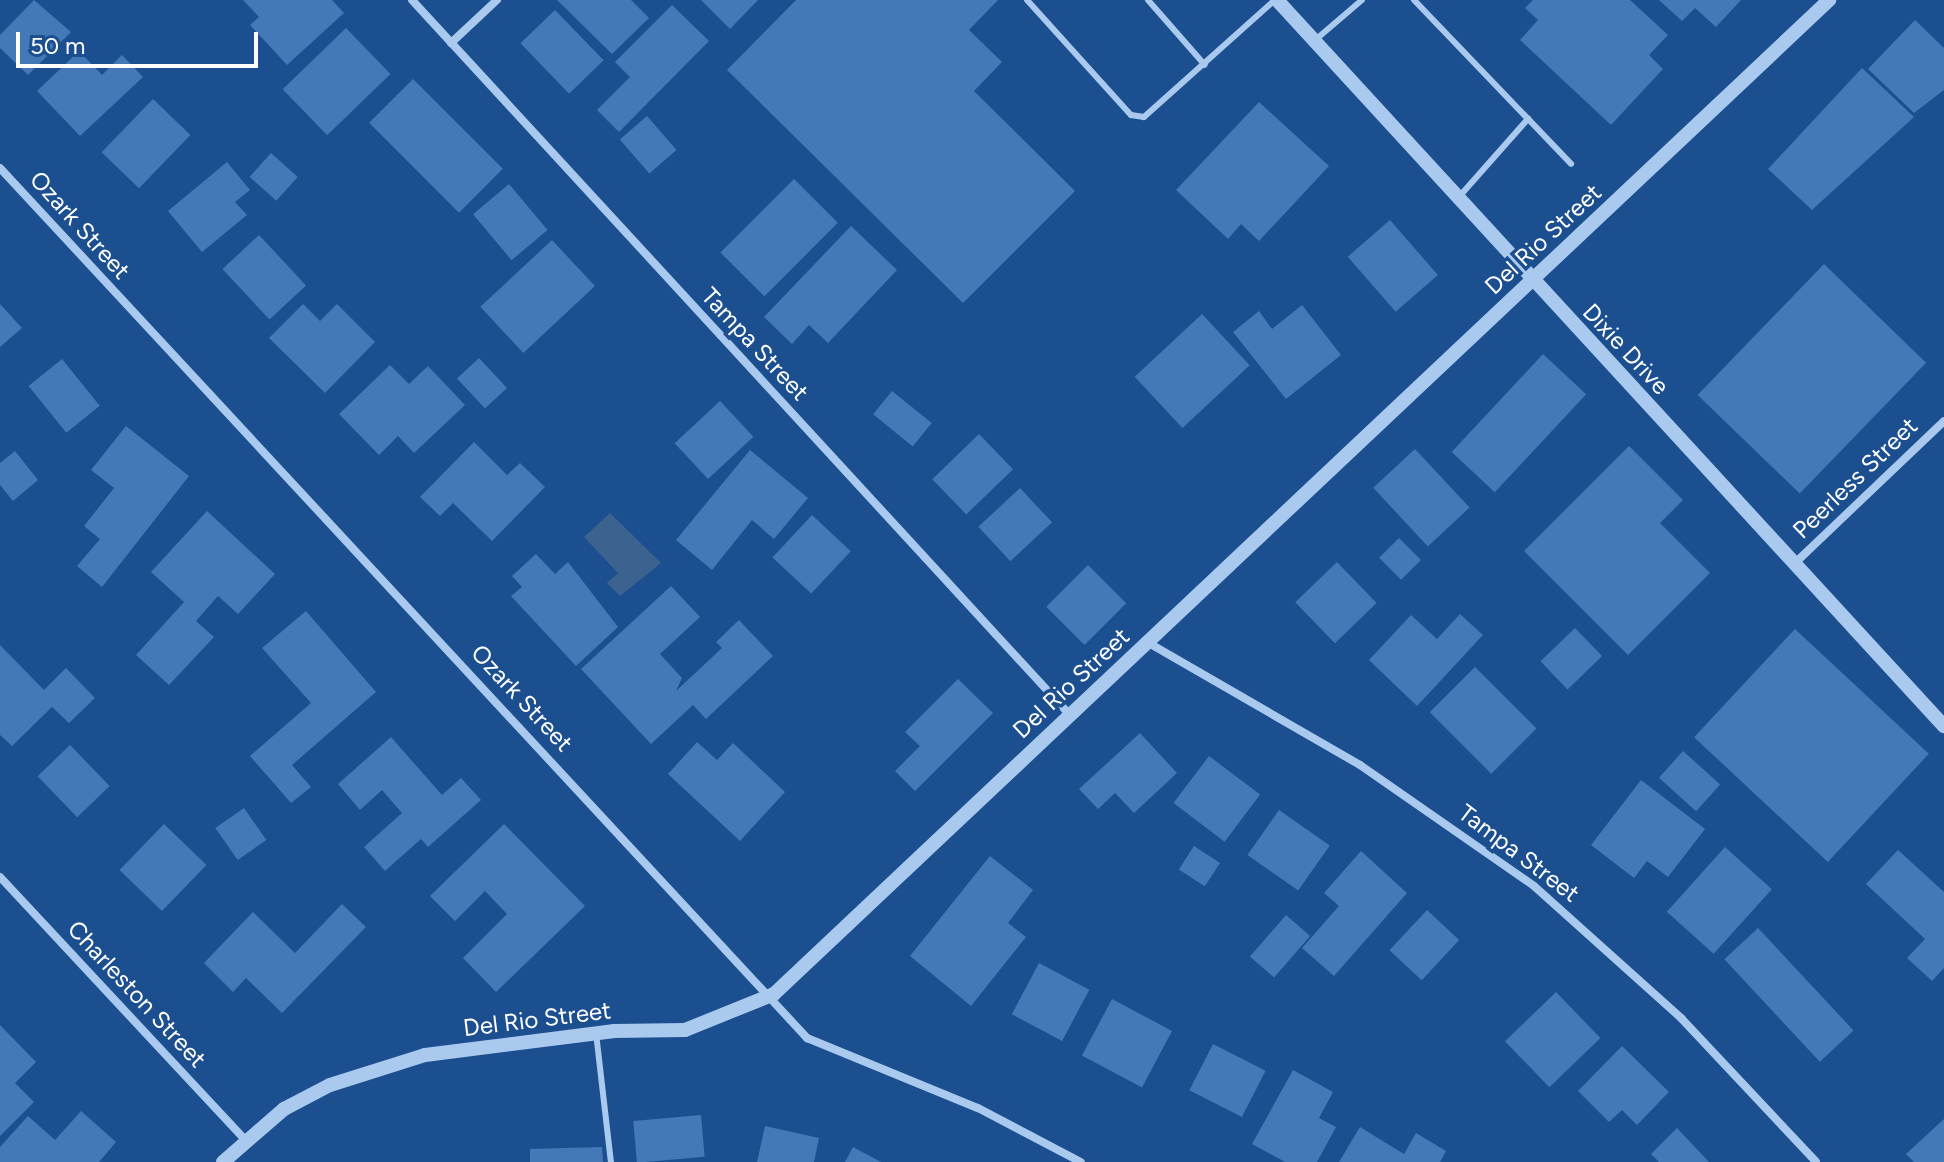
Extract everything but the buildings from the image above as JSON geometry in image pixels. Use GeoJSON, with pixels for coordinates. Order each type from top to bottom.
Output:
{"type":"FeatureCollection","features":[{"type":"Feature","properties":{"kind":"street","name":"Tampa Street"},"geometry":{"type":"LineString","coordinates":[[412,0],[1069,714]]}},
{"type":"Feature","properties":{"kind":"street"},"geometry":{"type":"LineString","coordinates":[[451,43],[497,0]]}},
{"type":"Feature","properties":{"kind":"street","name":"Dixie Drive"},"geometry":{"type":"LineString","coordinates":[[1276,0],[1944,726]]}},
{"type":"Feature","properties":{"kind":"street","name":"Del Rio Street"},"geometry":{"type":"LineString","coordinates":[[223,1162],[244,1139],[330,1085],[425,1055],[596,1033],[685,1030],[774,994],[1829,0]]}},
{"type":"Feature","properties":{"kind":"street","name":"Ozark Street"},"geometry":{"type":"LineString","coordinates":[[0,168],[774,994],[807,1038],[978,1108],[1081,1162]]}},
{"type":"Feature","properties":{"kind":"street","name":"Peerless Street"},"geometry":{"type":"LineString","coordinates":[[1794,564],[1944,421]]}},
{"type":"Feature","properties":{"kind":"street","name":"Tampa Street"},"geometry":{"type":"LineString","coordinates":[[1147,642],[1360,765],[1534,886],[1681,1018],[1816,1162]]}},
{"type":"Feature","properties":{"kind":"street","name":"Charleston Street"},"geometry":{"type":"LineString","coordinates":[[0,877],[244,1139]]}},
{"type":"Feature","properties":{"kind":"lane"},"geometry":{"type":"LineString","coordinates":[[1027,0],[1131,115],[1155,112],[1276,0]]}},
{"type":"Feature","properties":{"kind":"lane"},"geometry":{"type":"LineString","coordinates":[[1148,0],[1205,65]]}},
{"type":"Feature","properties":{"kind":"lane"},"geometry":{"type":"LineString","coordinates":[[1314,41],[1362,0]]}},
{"type":"Feature","properties":{"kind":"lane"},"geometry":{"type":"LineString","coordinates":[[1414,0],[1571,164]]}},
{"type":"Feature","properties":{"kind":"lane"},"geometry":{"type":"LineString","coordinates":[[1458,198],[1528,119]]}},
{"type":"Feature","properties":{"kind":"lane"},"geometry":{"type":"LineString","coordinates":[[596,1033],[611,1162]]}},
{"type":"Feature","properties":{"kind":"water"},"geometry":{"type":"Polygon","coordinates":[[[610,513],[661,563],[620,596],[607,583],[618,573],[584,537],[610,513]]]}}]}
